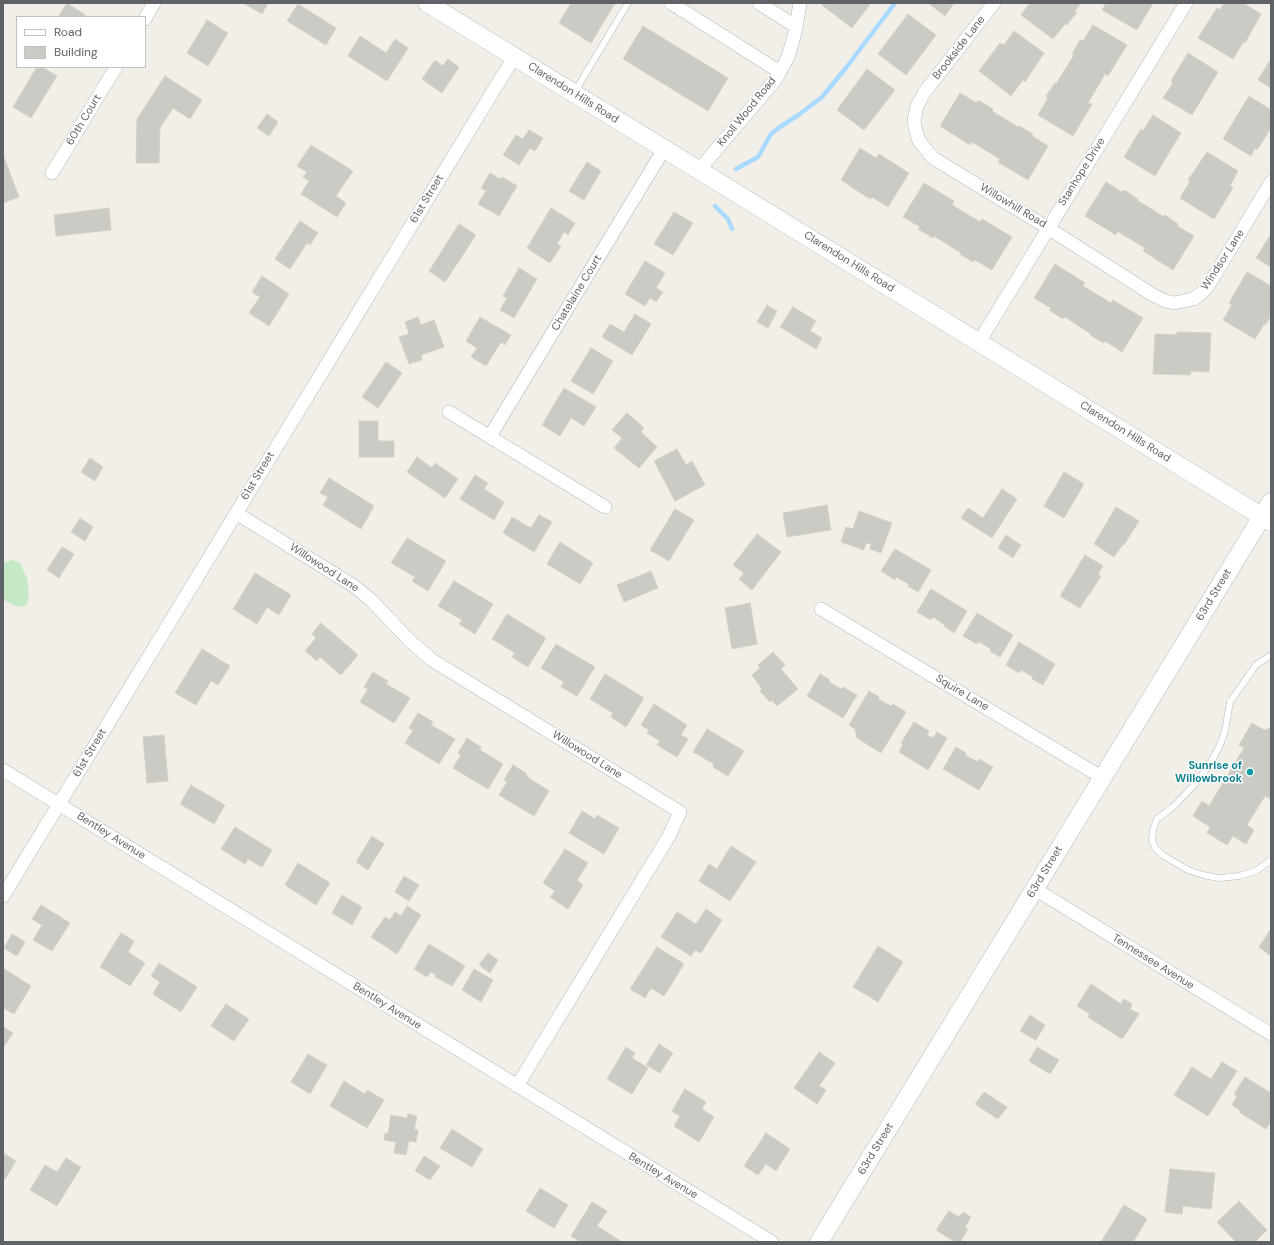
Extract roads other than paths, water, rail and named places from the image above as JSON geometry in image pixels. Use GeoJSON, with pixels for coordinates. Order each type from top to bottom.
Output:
{"type":"FeatureCollection","features":[{"type":"Feature","properties":{"kind":"street"},"geometry":{"type":"LineString","coordinates":[[146,17],[154,3]]}},
{"type":"Feature","properties":{"kind":"street","name":"Clarendon Hills Road"},"geometry":{"type":"LineString","coordinates":[[427,3],[978,342],[1268,513]]}},
{"type":"Feature","properties":{"kind":"street"},"geometry":{"type":"LineString","coordinates":[[671,3],[780,72]]}},
{"type":"Feature","properties":{"kind":"street"},"geometry":{"type":"LineString","coordinates":[[759,3],[796,26]]}},
{"type":"Feature","properties":{"kind":"street","name":"Knoll Wood Road"},"geometry":{"type":"LineString","coordinates":[[699,170],[780,72],[788,57],[800,3]]}},
{"type":"Feature","properties":{"kind":"street","name":"Brookside Lane"},"geometry":{"type":"LineString","coordinates":[[924,93],[994,3]]}},
{"type":"Feature","properties":{"kind":"street","name":"Stanhope Drive"},"geometry":{"type":"LineString","coordinates":[[978,342],[1186,3]]}},
{"type":"Feature","properties":{"kind":"street","name":"61st Street"},"geometry":{"type":"LineString","coordinates":[[3,896],[514,56]]}},
{"type":"Feature","properties":{"kind":"street","name":"60th Court"},"geometry":{"type":"LineString","coordinates":[[52,173],[115,68]]}},
{"type":"Feature","properties":{"kind":"street","name":"Willowhill Road"},"geometry":{"type":"LineString","coordinates":[[924,93],[915,113],[915,127],[919,141],[933,158],[1048,228],[1153,295]]}},
{"type":"Feature","properties":{"kind":"street","name":"Chatelaine Court"},"geometry":{"type":"LineString","coordinates":[[490,436],[664,149]]}},
{"type":"Feature","properties":{"kind":"street","name":"Windsor Lane"},"geometry":{"type":"LineString","coordinates":[[1153,295],[1165,301],[1174,303],[1193,299],[1202,293],[1210,283],[1271,182]]}},
{"type":"Feature","properties":{"kind":"street"},"geometry":{"type":"LineString","coordinates":[[449,412],[605,507]]}},
{"type":"Feature","properties":{"kind":"street","name":"Willowood Lane"},"geometry":{"type":"LineString","coordinates":[[236,513],[354,586],[371,600],[410,641],[432,660],[680,812],[669,836],[517,1086]]}},
{"type":"Feature","properties":{"kind":"street","name":"63rd Street"},"geometry":{"type":"LineString","coordinates":[[819,1242],[1103,778],[1268,513]]}},
{"type":"Feature","properties":{"kind":"street","name":"Squire Lane"},"geometry":{"type":"LineString","coordinates":[[821,609],[1103,778]]}},
{"type":"Feature","properties":{"kind":"street","name":"Bentley Avenue"},"geometry":{"type":"LineString","coordinates":[[3,770],[772,1242]]}},
{"type":"Feature","properties":{"kind":"street","name":"Tennessee Avenue"},"geometry":{"type":"LineString","coordinates":[[1035,889],[1271,1034]]}},
{"type":"Feature","properties":{"kind":"lane"},"geometry":{"type":"LineString","coordinates":[[574,93],[628,3]]}},
{"type":"Feature","properties":{"kind":"lane"},"geometry":{"type":"LineString","coordinates":[[1271,655],[1256,665],[1230,702],[1226,730],[1220,746],[1210,764],[1196,784],[1173,807],[1157,819],[1152,830],[1152,840],[1155,848],[1164,856],[1188,870],[1203,875],[1218,878],[1239,876],[1256,871],[1271,860]]}},
{"type":"Feature","properties":{"kind":"waterway"},"geometry":{"type":"LineString","coordinates":[[736,169],[758,157],[771,134],[822,97],[895,3]]}},
{"type":"Feature","properties":{"kind":"waterway"},"geometry":{"type":"LineString","coordinates":[[715,206],[728,219],[732,229]]}},
{"type":"Feature","properties":{"kind":"place","name":"Sunrise of Willowbrook"},"geometry":{"type":"Point","coordinates":[1250,772]}}]}
